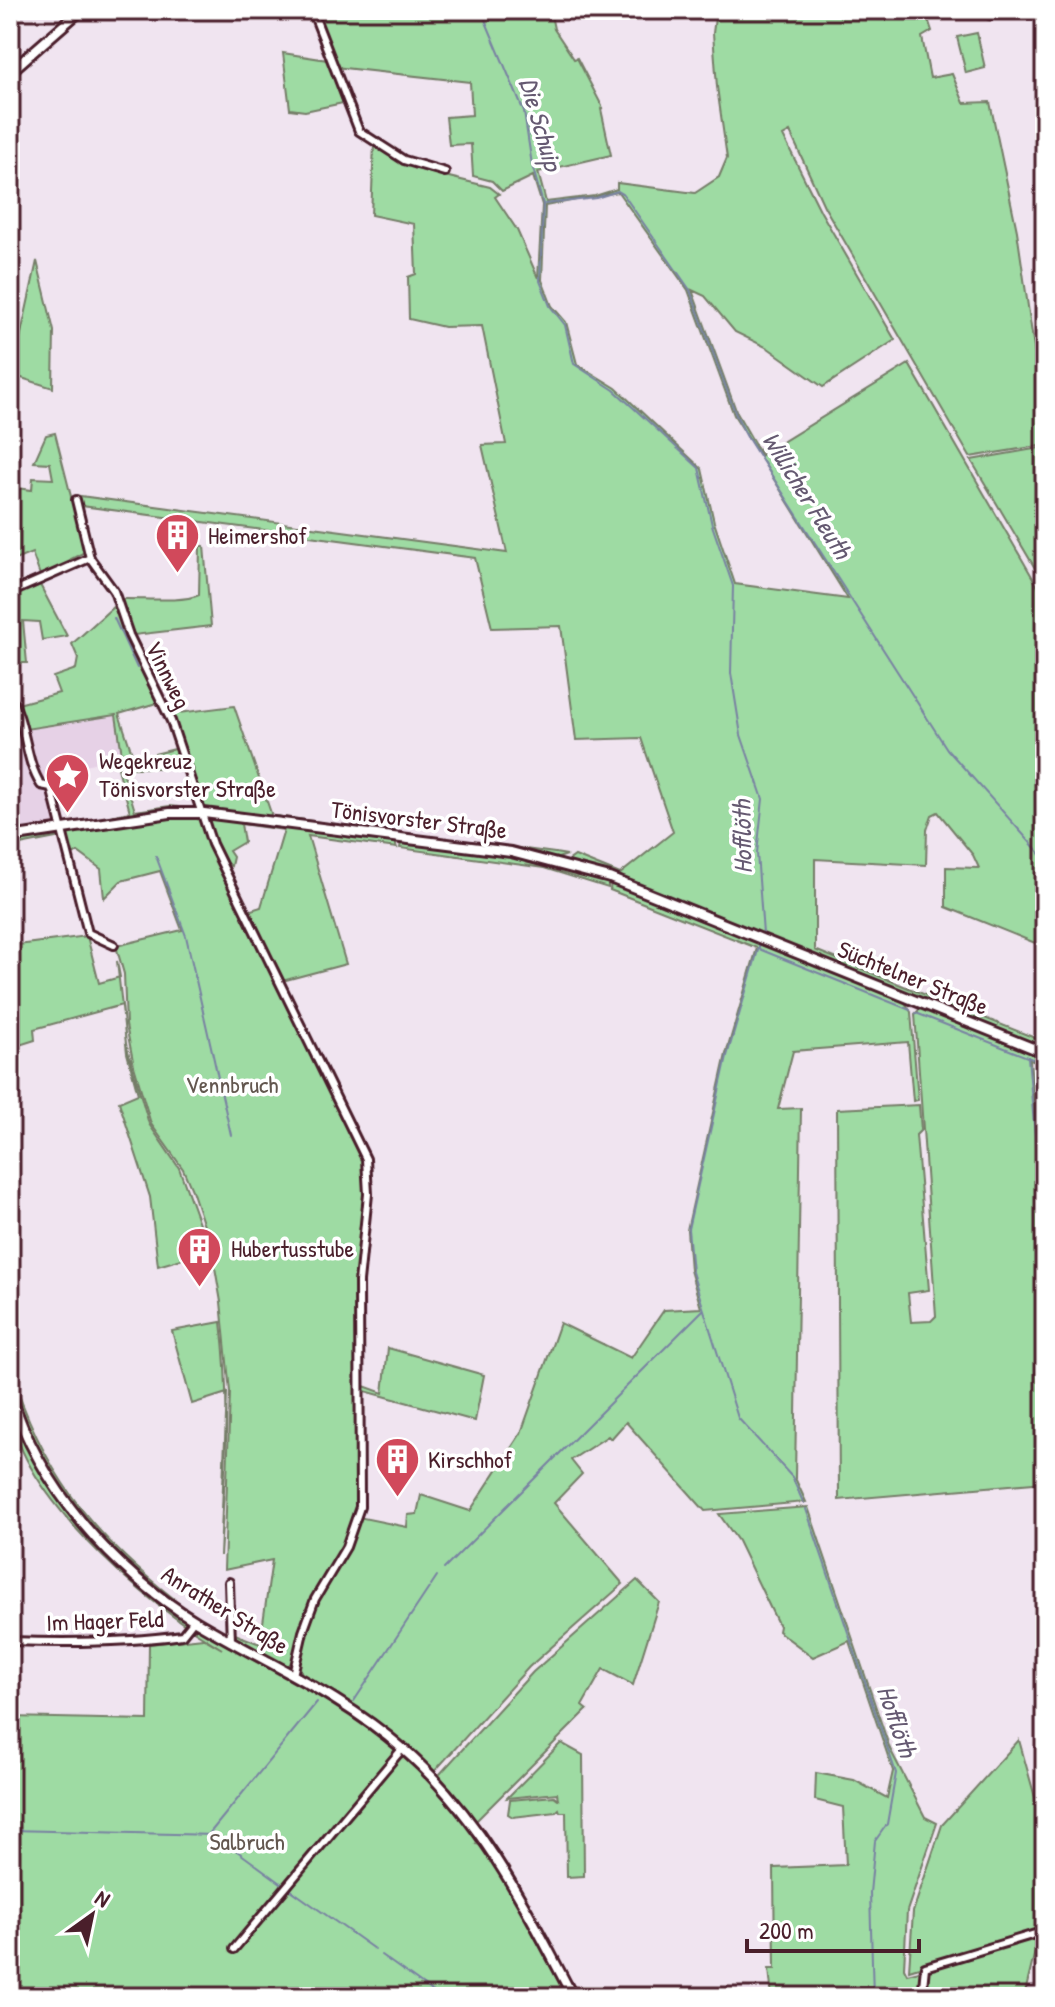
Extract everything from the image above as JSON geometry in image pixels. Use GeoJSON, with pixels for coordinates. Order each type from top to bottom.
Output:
{"type":"FeatureCollection","features":[{"type":"Feature","properties":{"kind":"main road"},"geometry":{"type":"LineString","coordinates":[[10,72],[81,10]]}},
{"type":"Feature","properties":{"kind":"main road","name":"Tönisvorster Straße"},"geometry":{"type":"LineString","coordinates":[[10,837],[170,813],[204,813],[539,857],[600,874],[762,939]]}},
{"type":"Feature","properties":{"kind":"main road","name":"Süchtelner Straße"},"geometry":{"type":"LineString","coordinates":[[762,939],[1045,1053]]}},
{"type":"Feature","properties":{"kind":"main road","name":"Anrather Straße"},"geometry":{"type":"LineString","coordinates":[[10,1392],[51,1479],[84,1525],[126,1569],[194,1620],[359,1715],[403,1748],[434,1778],[484,1839],[516,1888],[573,1997]]}},
{"type":"Feature","properties":{"kind":"street"},"geometry":{"type":"LineString","coordinates":[[312,10],[359,131],[404,160],[445,172]]}},
{"type":"Feature","properties":{"kind":"street","name":"Vinnweg"},"geometry":{"type":"LineString","coordinates":[[76,500],[90,558],[114,591],[129,635],[171,721],[204,813]]}},
{"type":"Feature","properties":{"kind":"street"},"geometry":{"type":"LineString","coordinates":[[10,593],[90,558]]}},
{"type":"Feature","properties":{"kind":"street"},"geometry":{"type":"LineString","coordinates":[[10,696],[22,722],[35,777],[41,785],[51,787],[88,933],[114,945]]}},
{"type":"Feature","properties":{"kind":"street"},"geometry":{"type":"LineString","coordinates":[[204,813],[212,844],[366,1159],[368,1194],[359,1282],[360,1507],[346,1547],[315,1599],[293,1675]]}},
{"type":"Feature","properties":{"kind":"street"},"geometry":{"type":"LineString","coordinates":[[229,1582],[231,1642]]}},
{"type":"Feature","properties":{"kind":"street","name":"Im Hager Feld"},"geometry":{"type":"LineString","coordinates":[[10,1641],[101,1643],[171,1637],[182,1635],[194,1620]]}},
{"type":"Feature","properties":{"kind":"street"},"geometry":{"type":"LineString","coordinates":[[234,1949],[403,1748]]}},
{"type":"Feature","properties":{"kind":"street"},"geometry":{"type":"LineString","coordinates":[[922,1997],[925,1967],[1045,1931]]}},
{"type":"Feature","properties":{"kind":"shaded area"},"geometry":{"type":"Polygon","coordinates":[[[116,715],[122,755],[79,767],[81,778],[68,786],[55,790],[52,780],[42,782],[26,729],[116,715]]]}},
{"type":"Feature","properties":{"kind":"shaded area"},"geometry":{"type":"Polygon","coordinates":[[[20,723],[34,777],[49,789],[58,824],[10,830],[10,724],[20,723]]]}},
{"type":"Feature","properties":{"kind":"green space","name":"Vennbruch"},"geometry":{"type":"Polygon","coordinates":[[[550,10],[554,29],[574,59],[577,58],[603,108],[611,155],[538,172],[546,202],[595,196],[617,189],[617,183],[695,193],[719,177],[727,158],[717,87],[713,33],[716,10],[925,10],[932,31],[922,37],[930,78],[952,74],[964,103],[990,102],[1017,231],[1045,423],[1045,445],[970,457],[824,206],[790,132],[783,136],[821,212],[895,340],[823,387],[768,348],[735,332],[705,296],[692,290],[737,413],[761,455],[909,364],[1045,599],[1045,947],[946,907],[946,867],[979,868],[973,855],[938,812],[932,815],[927,830],[926,865],[815,859],[815,950],[943,1002],[937,1006],[763,942],[904,1001],[911,1012],[918,1100],[913,1101],[908,1042],[793,1051],[778,1109],[801,1108],[795,1478],[806,1502],[705,1511],[626,1422],[611,1439],[608,1436],[571,1460],[582,1474],[554,1503],[623,1584],[529,1667],[433,1773],[302,1676],[299,1662],[285,1666],[237,1640],[235,1634],[260,1644],[272,1560],[224,1570],[230,1392],[212,1250],[183,1169],[151,1124],[134,1066],[126,1025],[124,974],[116,946],[182,930],[160,871],[121,881],[104,898],[101,869],[78,852],[70,857],[66,834],[161,816],[200,818],[364,1157],[356,1508],[358,1517],[407,1527],[408,1515],[417,1514],[421,1495],[470,1511],[521,1433],[560,1323],[631,1358],[664,1310],[701,1308],[690,1270],[687,1230],[726,1054],[757,948],[610,890],[611,881],[598,871],[568,861],[575,856],[620,874],[673,832],[641,738],[576,740],[561,626],[492,628],[475,558],[82,506],[80,496],[507,553],[482,445],[506,444],[482,326],[444,327],[409,319],[408,277],[416,274],[414,224],[371,215],[374,144],[416,169],[490,187],[499,194],[495,197],[517,230],[538,278],[542,205],[533,176],[502,191],[492,181],[473,176],[471,144],[449,145],[446,117],[472,115],[470,82],[335,67],[315,11],[550,10]],[[618,192],[545,206],[542,280],[552,306],[566,322],[577,364],[616,388],[702,469],[714,522],[735,584],[848,599],[734,415],[688,290],[618,192]]]}},
{"type":"Feature","properties":{"kind":"green space"},"geometry":{"type":"Polygon","coordinates":[[[977,33],[985,68],[966,73],[957,37],[977,33]]]}},
{"type":"Feature","properties":{"kind":"green space"},"geometry":{"type":"Polygon","coordinates":[[[283,53],[327,60],[343,103],[305,111],[290,109],[283,53]]]}},
{"type":"Feature","properties":{"kind":"green space"},"geometry":{"type":"Polygon","coordinates":[[[37,261],[54,331],[53,388],[12,375],[37,261]]]}},
{"type":"Feature","properties":{"kind":"green space"},"geometry":{"type":"Polygon","coordinates":[[[55,433],[85,552],[71,559],[72,564],[41,578],[32,553],[10,562],[10,487],[32,490],[33,478],[53,479],[50,463],[34,462],[46,435],[55,433]]]}},
{"type":"Feature","properties":{"kind":"green space"},"geometry":{"type":"Polygon","coordinates":[[[1045,447],[1045,585],[971,460],[1045,447]]]}},
{"type":"Feature","properties":{"kind":"green space"},"geometry":{"type":"Polygon","coordinates":[[[200,546],[204,546],[211,626],[134,635],[120,599],[171,600],[199,595],[200,546]]]}},
{"type":"Feature","properties":{"kind":"green space"},"geometry":{"type":"Polygon","coordinates":[[[39,583],[67,636],[42,640],[39,622],[23,621],[27,663],[10,663],[10,595],[39,583]]]}},
{"type":"Feature","properties":{"kind":"green space"},"geometry":{"type":"Polygon","coordinates":[[[114,606],[160,702],[119,714],[134,759],[179,748],[184,768],[124,768],[116,715],[26,729],[18,704],[59,693],[53,677],[76,669],[78,658],[72,644],[114,606]]]}},
{"type":"Feature","properties":{"kind":"green space"},"geometry":{"type":"Polygon","coordinates":[[[234,706],[271,813],[270,818],[204,809],[170,714],[234,706]]]}},
{"type":"Feature","properties":{"kind":"green space"},"geometry":{"type":"Polygon","coordinates":[[[118,768],[122,768],[135,811],[170,806],[198,809],[64,825],[130,812],[118,768]]]}},
{"type":"Feature","properties":{"kind":"green space"},"geometry":{"type":"Polygon","coordinates":[[[213,816],[394,840],[397,848],[308,836],[346,964],[282,981],[248,911],[261,907],[284,830],[241,824],[244,842],[229,851],[233,857],[231,866],[222,859],[216,848],[209,823],[213,816]]]}},
{"type":"Feature","properties":{"kind":"green space"},"geometry":{"type":"Polygon","coordinates":[[[275,816],[555,853],[567,855],[558,858],[275,816]]]}},
{"type":"Feature","properties":{"kind":"green space"},"geometry":{"type":"Polygon","coordinates":[[[54,833],[61,837],[10,847],[10,840],[54,833]]]}},
{"type":"Feature","properties":{"kind":"green space"},"geometry":{"type":"Polygon","coordinates":[[[401,842],[512,855],[608,881],[608,888],[544,868],[400,848],[401,842]]]}},
{"type":"Feature","properties":{"kind":"green space"},"geometry":{"type":"Polygon","coordinates":[[[87,936],[99,983],[119,977],[122,1005],[34,1029],[35,1040],[10,1048],[10,946],[87,936]]]}},
{"type":"Feature","properties":{"kind":"green space"},"geometry":{"type":"Polygon","coordinates":[[[947,1003],[1045,1042],[1045,1049],[953,1013],[947,1003]]]}},
{"type":"Feature","properties":{"kind":"green space"},"geometry":{"type":"Polygon","coordinates":[[[921,1008],[1045,1056],[1045,1065],[1030,1060],[1045,1225],[1045,1482],[839,1500],[837,1109],[919,1105],[921,1130],[916,1135],[929,1290],[908,1293],[911,1322],[931,1321],[936,1316],[915,1014],[921,1008]]]}},
{"type":"Feature","properties":{"kind":"green space"},"geometry":{"type":"Polygon","coordinates":[[[126,1044],[149,1124],[179,1168],[209,1251],[158,1266],[150,1197],[119,1102],[138,1094],[126,1044]]]}},
{"type":"Feature","properties":{"kind":"green space"},"geometry":{"type":"Polygon","coordinates":[[[221,1322],[226,1393],[192,1404],[172,1331],[221,1322]]]}},
{"type":"Feature","properties":{"kind":"green space"},"geometry":{"type":"Polygon","coordinates":[[[388,1348],[484,1375],[475,1421],[361,1390],[361,1385],[383,1393],[388,1348]]]}},
{"type":"Feature","properties":{"kind":"green space"},"geometry":{"type":"Polygon","coordinates":[[[10,1368],[37,1437],[72,1496],[117,1549],[173,1598],[167,1598],[143,1578],[91,1525],[44,1464],[26,1431],[14,1399],[10,1368]]]}},
{"type":"Feature","properties":{"kind":"green space"},"geometry":{"type":"Polygon","coordinates":[[[10,1400],[79,1523],[187,1619],[188,1627],[134,1585],[75,1528],[29,1464],[15,1431],[10,1400]]]}},
{"type":"Feature","properties":{"kind":"green space"},"geometry":{"type":"Polygon","coordinates":[[[226,1408],[225,1468],[220,1556],[226,1408]]]}},
{"type":"Feature","properties":{"kind":"green space"},"geometry":{"type":"Polygon","coordinates":[[[808,1507],[890,1749],[925,1817],[937,1823],[907,1911],[904,1968],[907,1974],[923,1970],[919,1997],[772,1997],[769,1969],[775,1969],[774,1868],[846,1865],[843,1807],[815,1800],[816,1773],[854,1780],[887,1798],[893,1771],[849,1641],[813,1657],[778,1631],[779,1626],[738,1541],[719,1514],[808,1507]]]}},
{"type":"Feature","properties":{"kind":"green space"},"geometry":{"type":"Polygon","coordinates":[[[637,1580],[659,1602],[633,1685],[603,1669],[582,1706],[587,1710],[476,1821],[439,1775],[533,1672],[637,1580]]]}},
{"type":"Feature","properties":{"kind":"green space","name":"Salbruch"},"geometry":{"type":"Polygon","coordinates":[[[200,1627],[349,1714],[396,1747],[392,1757],[404,1754],[436,1785],[479,1836],[476,1844],[486,1846],[567,1997],[10,1997],[10,1717],[148,1720],[149,1644],[203,1638],[222,1649],[192,1630],[200,1627]]]}},
{"type":"Feature","properties":{"kind":"green space"},"geometry":{"type":"Polygon","coordinates":[[[1019,1740],[1045,1833],[1045,1929],[909,1970],[913,1912],[942,1825],[1019,1740]]]}},
{"type":"Feature","properties":{"kind":"green space"},"geometry":{"type":"Polygon","coordinates":[[[561,1743],[583,1755],[584,1876],[567,1877],[566,1812],[559,1809],[556,1812],[513,1817],[508,1814],[510,1800],[554,1796],[558,1799],[557,1793],[507,1798],[561,1743]]]}},
{"type":"Feature","properties":{"kind":"green space"},"geometry":{"type":"Polygon","coordinates":[[[1039,1935],[1024,1997],[924,1997],[927,1968],[1039,1935]]]}},
{"type":"Feature","properties":{"kind":"waterway","name":"Hofflöth"},"geometry":{"type":"LineString","coordinates":[[481,10],[524,112],[532,165],[543,204],[540,281],[550,306],[565,325],[574,364],[614,390],[699,468],[712,525],[733,586],[731,673],[741,735],[763,799],[757,853],[763,934]]}},
{"type":"Feature","properties":{"kind":"waterway","name":"Willicher Fleuth"},"geometry":{"type":"LineString","coordinates":[[545,204],[596,198],[618,191],[623,194],[690,290],[747,437],[947,749],[1045,859]]}},
{"type":"Feature","properties":{"kind":"waterway"},"geometry":{"type":"LineString","coordinates":[[114,618],[137,668]]}},
{"type":"Feature","properties":{"kind":"waterway"},"geometry":{"type":"LineString","coordinates":[[156,856],[186,936],[231,1135]]}},
{"type":"Feature","properties":{"kind":"waterway","name":"Hofflöth"},"geometry":{"type":"LineString","coordinates":[[761,940],[727,1056],[688,1229],[692,1272],[738,1418],[792,1477],[804,1504]]}},
{"type":"Feature","properties":{"kind":"waterway"},"geometry":{"type":"LineString","coordinates":[[759,949],[910,1010]]}},
{"type":"Feature","properties":{"kind":"waterway"},"geometry":{"type":"LineString","coordinates":[[916,1013],[1045,1064]]}},
{"type":"Feature","properties":{"kind":"waterway"},"geometry":{"type":"LineString","coordinates":[[1028,1057],[1045,1248]]}},
{"type":"Feature","properties":{"kind":"waterway"},"geometry":{"type":"LineString","coordinates":[[444,1569],[703,1310]]}},
{"type":"Feature","properties":{"kind":"waterway","name":"Hofflöth"},"geometry":{"type":"LineString","coordinates":[[806,1509],[896,1773],[887,1824],[875,1841],[870,1893],[873,1997]]}},
{"type":"Feature","properties":{"kind":"waterway"},"geometry":{"type":"LineString","coordinates":[[354,1701],[437,1576]]}},
{"type":"Feature","properties":{"kind":"waterway"},"geometry":{"type":"LineString","coordinates":[[209,1834],[317,1702]]}},
{"type":"Feature","properties":{"kind":"waterway"},"geometry":{"type":"LineString","coordinates":[[10,1830],[215,1835],[281,1883]]}},
{"type":"Feature","properties":{"kind":"waterway"},"geometry":{"type":"LineString","coordinates":[[291,1890],[374,1949]]}},
{"type":"Feature","properties":{"kind":"waterway"},"geometry":{"type":"LineString","coordinates":[[381,1955],[440,1997]]}},
{"type":"Feature","properties":{"kind":"place","name":"Heimershof"},"geometry":{"type":"Point","coordinates":[177,575]}},
{"type":"Feature","properties":{"kind":"place","name":"Wegekreuz Tönisvorster Straße"},"geometry":{"type":"Point","coordinates":[68,814]}},
{"type":"Feature","properties":{"kind":"place","name":"Hubertusstube"},"geometry":{"type":"Point","coordinates":[200,1288]}},
{"type":"Feature","properties":{"kind":"place","name":"Kirschhof"},"geometry":{"type":"Point","coordinates":[397,1499]}},
{"type":"Feature","properties":{"kind":"water label","name":"Die Schuip"},"geometry":{"type":"Point","coordinates":[541,124]}}]}
